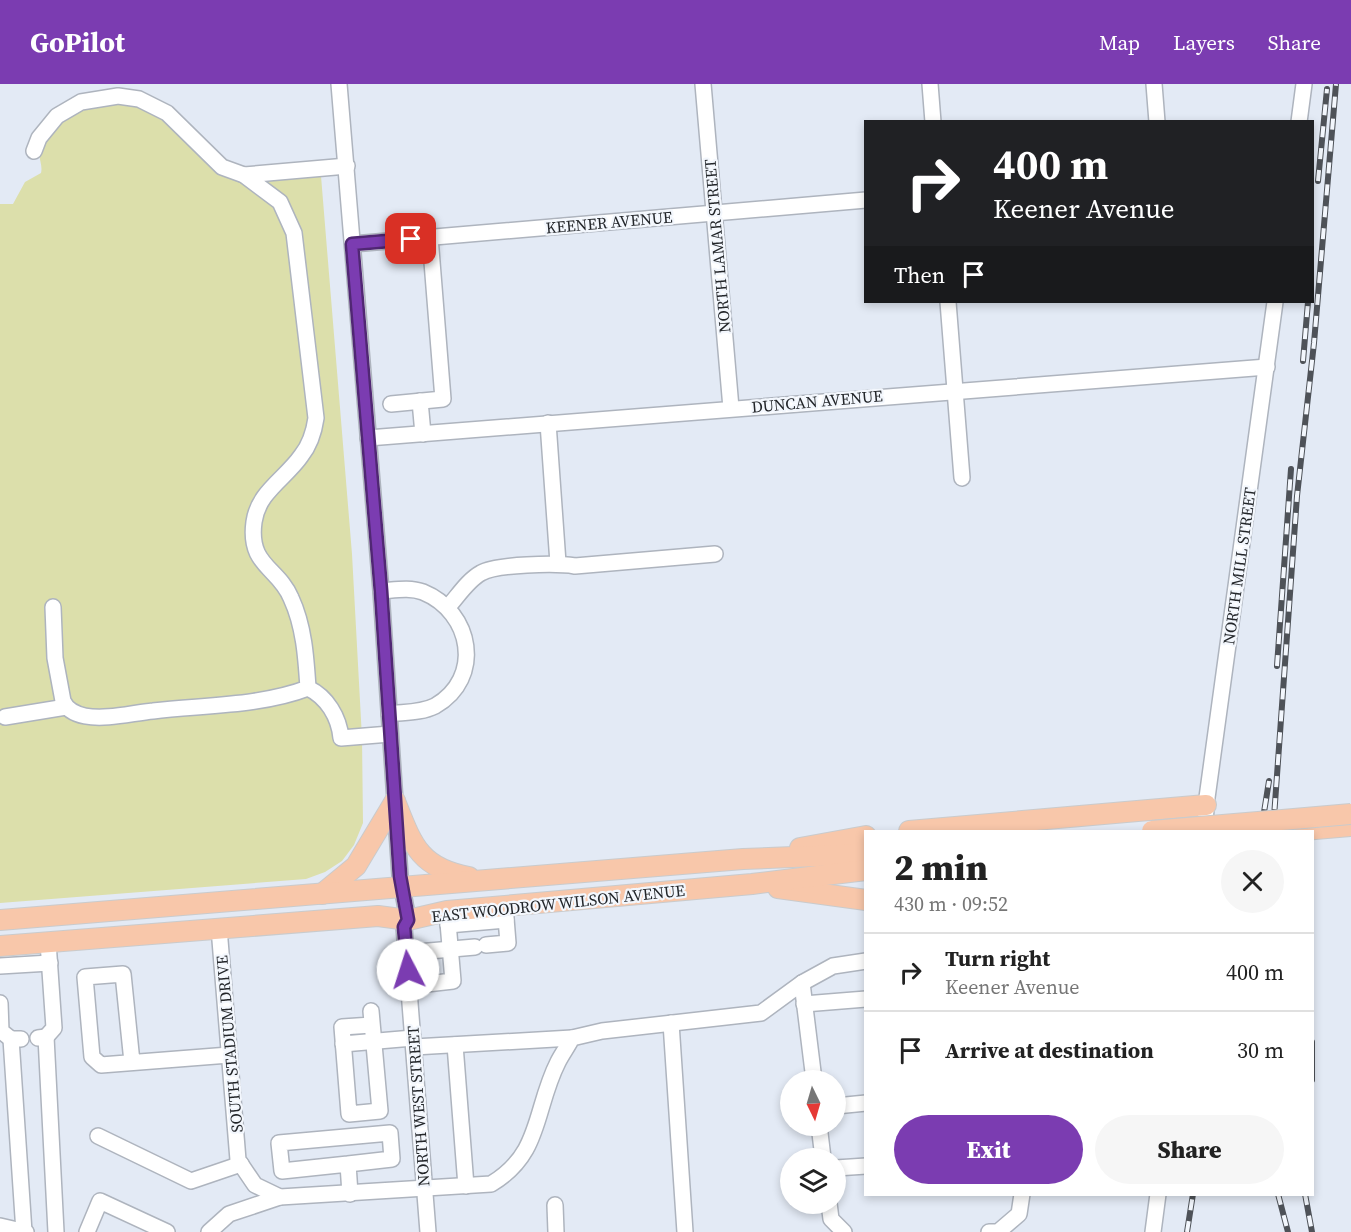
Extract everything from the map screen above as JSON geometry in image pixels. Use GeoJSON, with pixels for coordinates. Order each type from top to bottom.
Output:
{"type":"FeatureCollection","features":[{"type":"Feature","properties":{"kind":"main road"},"geometry":{"type":"LineString","coordinates":[[395,801],[413,846],[422,857],[448,873],[492,880]]}},
{"type":"Feature","properties":{"kind":"main road"},"geometry":{"type":"LineString","coordinates":[[322,894],[356,866],[395,801]]}},
{"type":"Feature","properties":{"kind":"main road"},"geometry":{"type":"LineString","coordinates":[[920,830],[1206,805]]}},
{"type":"Feature","properties":{"kind":"main road"},"geometry":{"type":"LineString","coordinates":[[1164,830],[1351,814]]}},
{"type":"Feature","properties":{"kind":"main road"},"geometry":{"type":"LineString","coordinates":[[1304,830],[1351,826]]}},
{"type":"Feature","properties":{"kind":"main road"},"geometry":{"type":"LineString","coordinates":[[743,859],[864,836]]}},
{"type":"Feature","properties":{"kind":"main road","name":"EAST WOODROW WILSON AVENUE"},"geometry":{"type":"LineString","coordinates":[[0,920],[743,859],[864,854]]}},
{"type":"Feature","properties":{"kind":"main road","name":"EAST WOODROW WILSON AVENUE"},"geometry":{"type":"LineString","coordinates":[[0,946],[378,916],[408,920],[506,913],[864,870]]}},
{"type":"Feature","properties":{"kind":"main road"},"geometry":{"type":"LineString","coordinates":[[752,884],[864,900]]}},
{"type":"Feature","properties":{"kind":"street","name":"NORTH WEST STREET"},"geometry":{"type":"LineString","coordinates":[[339,84],[381,591],[401,888],[408,920],[404,927],[428,1232]]}},
{"type":"Feature","properties":{"kind":"street","name":"NORTH LAMAR STREET"},"geometry":{"type":"LineString","coordinates":[[703,84],[731,408]]}},
{"type":"Feature","properties":{"kind":"street"},"geometry":{"type":"LineString","coordinates":[[930,84],[933,120]]}},
{"type":"Feature","properties":{"kind":"street"},"geometry":{"type":"LineString","coordinates":[[1154,84],[1157,120]]}},
{"type":"Feature","properties":{"kind":"street"},"geometry":{"type":"LineString","coordinates":[[1299,120],[1304,84]]}},
{"type":"Feature","properties":{"kind":"street"},"geometry":{"type":"LineString","coordinates":[[34,152],[39,138],[57,116],[81,102],[118,96],[139,99],[167,112],[222,167],[244,175],[280,202],[294,233],[316,418],[314,432],[301,457],[261,500],[256,514],[254,535],[259,559],[291,596],[306,652],[308,688]]}},
{"type":"Feature","properties":{"kind":"street"},"geometry":{"type":"LineString","coordinates":[[244,175],[347,166]]}},
{"type":"Feature","properties":{"kind":"street","name":"KEENER AVENUE"},"geometry":{"type":"LineString","coordinates":[[352,244],[864,200]]}},
{"type":"Feature","properties":{"kind":"street"},"geometry":{"type":"LineString","coordinates":[[391,404],[443,399],[430,237]]}},
{"type":"Feature","properties":{"kind":"street"},"geometry":{"type":"LineString","coordinates":[[948,303],[962,477]]}},
{"type":"Feature","properties":{"kind":"street","name":"NORTH MILL STREET"},"geometry":{"type":"LineString","coordinates":[[1205,830],[1206,805],[1275,303]]}},
{"type":"Feature","properties":{"kind":"street","name":"DUNCAN AVENUE"},"geometry":{"type":"LineString","coordinates":[[368,438],[1267,367]]}},
{"type":"Feature","properties":{"kind":"street"},"geometry":{"type":"LineString","coordinates":[[420,401],[423,434]]}},
{"type":"Feature","properties":{"kind":"street"},"geometry":{"type":"LineString","coordinates":[[548,423],[558,563]]}},
{"type":"Feature","properties":{"kind":"street"},"geometry":{"type":"LineString","coordinates":[[448,607],[471,580],[484,571],[558,563],[575,566],[715,554]]}},
{"type":"Feature","properties":{"kind":"street"},"geometry":{"type":"LineString","coordinates":[[381,591],[407,589],[421,591],[448,607],[459,623],[465,642],[466,660],[459,682],[448,696],[434,706],[423,710],[389,714]]}},
{"type":"Feature","properties":{"kind":"street"},"geometry":{"type":"LineString","coordinates":[[53,607],[55,658],[66,707]]}},
{"type":"Feature","properties":{"kind":"street"},"geometry":{"type":"LineString","coordinates":[[5,717],[66,707],[77,714],[95,717],[288,695],[308,688],[316,692],[335,716],[341,738],[390,734]]}},
{"type":"Feature","properties":{"kind":"street"},"geometry":{"type":"LineString","coordinates":[[406,953],[508,944],[506,913]]}},
{"type":"Feature","properties":{"kind":"street"},"geometry":{"type":"LineString","coordinates":[[409,986],[453,981],[447,918]]}},
{"type":"Feature","properties":{"kind":"street","name":"SOUTH STADIUM DRIVE"},"geometry":{"type":"LineString","coordinates":[[219,928],[240,1162]]}},
{"type":"Feature","properties":{"kind":"street"},"geometry":{"type":"LineString","coordinates":[[48,942],[54,1028],[42,1037],[57,1232]]}},
{"type":"Feature","properties":{"kind":"street"},"geometry":{"type":"LineString","coordinates":[[343,1044],[373,1042],[455,1045],[573,1038],[602,1030],[761,1012],[802,983],[833,966],[864,961]]}},
{"type":"Feature","properties":{"kind":"street"},"geometry":{"type":"LineString","coordinates":[[0,966],[50,963]]}},
{"type":"Feature","properties":{"kind":"street"},"geometry":{"type":"LineString","coordinates":[[132,1062],[123,974],[85,977],[92,1057],[101,1065],[230,1055]]}},
{"type":"Feature","properties":{"kind":"street"},"geometry":{"type":"LineString","coordinates":[[802,983],[813,1070]]}},
{"type":"Feature","properties":{"kind":"street"},"geometry":{"type":"LineString","coordinates":[[804,1004],[864,999]]}},
{"type":"Feature","properties":{"kind":"street"},"geometry":{"type":"LineString","coordinates":[[0,1004],[1,1030],[16,1039],[25,1232],[0,1226]]}},
{"type":"Feature","properties":{"kind":"street"},"geometry":{"type":"LineString","coordinates":[[371,1018],[373,1042],[380,1111],[349,1114],[342,1027],[371,1018]]}},
{"type":"Feature","properties":{"kind":"street"},"geometry":{"type":"LineString","coordinates":[[671,1023],[685,1232]]}},
{"type":"Feature","properties":{"kind":"street"},"geometry":{"type":"LineString","coordinates":[[209,1232],[230,1214],[280,1197],[425,1190],[491,1184],[507,1174],[527,1151],[557,1062],[573,1038]]}},
{"type":"Feature","properties":{"kind":"street"},"geometry":{"type":"LineString","coordinates":[[455,1045],[466,1186]]}},
{"type":"Feature","properties":{"kind":"street"},"geometry":{"type":"LineString","coordinates":[[846,1105],[864,1103]]}},
{"type":"Feature","properties":{"kind":"street"},"geometry":{"type":"LineString","coordinates":[[390,1133],[392,1160],[348,1164],[282,1171],[279,1143],[390,1133]]}},
{"type":"Feature","properties":{"kind":"street"},"geometry":{"type":"LineString","coordinates":[[98,1136],[191,1181],[240,1162],[255,1185],[280,1197]]}},
{"type":"Feature","properties":{"kind":"street"},"geometry":{"type":"LineString","coordinates":[[348,1164],[350,1194]]}},
{"type":"Feature","properties":{"kind":"street"},"geometry":{"type":"LineString","coordinates":[[846,1167],[864,1166]]}},
{"type":"Feature","properties":{"kind":"street"},"geometry":{"type":"LineString","coordinates":[[989,1232],[998,1232],[1019,1214],[1022,1196]]}},
{"type":"Feature","properties":{"kind":"street"},"geometry":{"type":"LineString","coordinates":[[1153,1232],[1158,1196]]}},
{"type":"Feature","properties":{"kind":"street"},"geometry":{"type":"LineString","coordinates":[[87,1232],[100,1201],[167,1232]]}},
{"type":"Feature","properties":{"kind":"street"},"geometry":{"type":"LineString","coordinates":[[555,1205],[556,1232]]}},
{"type":"Feature","properties":{"kind":"street"},"geometry":{"type":"LineString","coordinates":[[830,1214],[831,1219],[844,1232]]}},
{"type":"Feature","properties":{"kind":"green space"},"geometry":{"type":"Polygon","coordinates":[[[119,102],[137,106],[171,122],[246,182],[321,176],[352,554],[362,738],[363,823],[354,845],[342,861],[325,872],[306,879],[0,903],[0,204],[13,204],[25,182],[41,173],[40,151],[44,139],[60,121],[83,110],[119,102]]]}},
{"type":"Feature","properties":{"kind":"railway"},"geometry":{"type":"LineString","coordinates":[[1273,830],[1297,496],[1314,343],[1336,84]]}},
{"type":"Feature","properties":{"kind":"railway"},"geometry":{"type":"LineString","coordinates":[[1318,181],[1327,89]]}},
{"type":"Feature","properties":{"kind":"railway"},"geometry":{"type":"LineString","coordinates":[[1303,361],[1308,303]]}},
{"type":"Feature","properties":{"kind":"railway"},"geometry":{"type":"LineString","coordinates":[[1277,666],[1291,469]]}},
{"type":"Feature","properties":{"kind":"railway"},"geometry":{"type":"LineString","coordinates":[[1261,830],[1269,781]]}},
{"type":"Feature","properties":{"kind":"railway"},"geometry":{"type":"LineString","coordinates":[[1187,1232],[1193,1196]]}},
{"type":"Feature","properties":{"kind":"railway"},"geometry":{"type":"LineString","coordinates":[[1279,1196],[1288,1232]]}},
{"type":"Feature","properties":{"kind":"railway"},"geometry":{"type":"LineString","coordinates":[[1305,1196],[1312,1232]]}},
{"type":"Feature","properties":{"kind":"route"},"geometry":{"type":"LineString","coordinates":[[408,970],[404,927],[408,920],[400,876],[381,591],[352,244],[411,239]]}}]}
